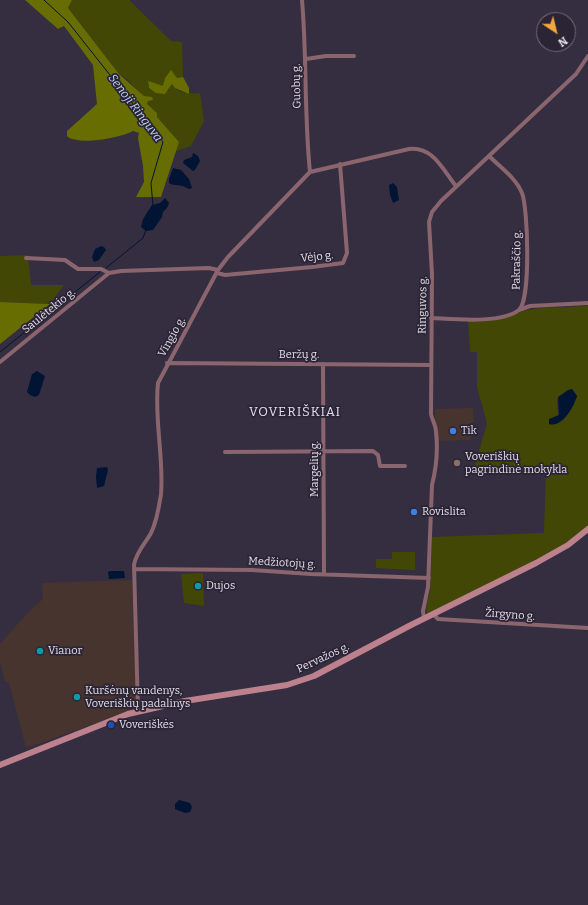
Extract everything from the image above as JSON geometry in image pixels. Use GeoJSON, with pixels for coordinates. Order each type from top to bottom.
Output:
{"type":"FeatureCollection","features":[{"type":"Feature","properties":{"kind":"main road","name":"Pervažos g."},"geometry":{"type":"LineString","coordinates":[[0,765],[102,723],[138,711],[302,681],[554,554],[588,529]]}},
{"type":"Feature","properties":{"kind":"street","name":"Guobų g."},"geometry":{"type":"LineString","coordinates":[[302,0],[306,59],[306,138],[310,172]]}},
{"type":"Feature","properties":{"kind":"street"},"geometry":{"type":"LineString","coordinates":[[306,59],[326,56],[354,56]]}},
{"type":"Feature","properties":{"kind":"street","name":"Ringuvos g."},"geometry":{"type":"LineString","coordinates":[[424,619],[428,578],[432,486],[435,472],[436,438],[436,427],[431,414],[432,274],[429,222],[436,207],[456,186],[490,156],[576,74],[588,56]]}},
{"type":"Feature","properties":{"kind":"street"},"geometry":{"type":"LineString","coordinates":[[310,172],[340,164],[420,148],[432,155],[456,186]]}},
{"type":"Feature","properties":{"kind":"street","name":"Pakraščio g."},"geometry":{"type":"LineString","coordinates":[[490,156],[516,183],[523,197],[527,268],[525,300],[518,310]]}},
{"type":"Feature","properties":{"kind":"street","name":"Vėjo g."},"geometry":{"type":"LineString","coordinates":[[217,272],[225,275],[286,270],[343,262],[347,254],[340,164]]}},
{"type":"Feature","properties":{"kind":"street","name":"Vingio g."},"geometry":{"type":"LineString","coordinates":[[138,711],[134,569],[137,554],[151,533],[158,512],[162,475],[156,398],[158,383],[167,363],[217,272],[228,257],[310,172]]}},
{"type":"Feature","properties":{"kind":"street"},"geometry":{"type":"LineString","coordinates":[[26,258],[65,260],[78,269],[101,269],[109,273],[122,271],[209,268],[217,272]]}},
{"type":"Feature","properties":{"kind":"street","name":"Saulėtekio g."},"geometry":{"type":"LineString","coordinates":[[0,362],[109,273]]}},
{"type":"Feature","properties":{"kind":"street"},"geometry":{"type":"LineString","coordinates":[[525,300],[530,306]]}},
{"type":"Feature","properties":{"kind":"street"},"geometry":{"type":"LineString","coordinates":[[432,318],[492,318],[530,306],[588,303]]}},
{"type":"Feature","properties":{"kind":"street","name":"Beržų g."},"geometry":{"type":"LineString","coordinates":[[167,363],[431,365]]}},
{"type":"Feature","properties":{"kind":"street","name":"Margelių g."},"geometry":{"type":"LineString","coordinates":[[323,364],[324,574]]}},
{"type":"Feature","properties":{"kind":"street"},"geometry":{"type":"LineString","coordinates":[[225,452],[373,451],[378,455],[380,466],[405,466]]}},
{"type":"Feature","properties":{"kind":"street","name":"Medžiotojų g."},"geometry":{"type":"LineString","coordinates":[[134,569],[252,570],[428,578]]}},
{"type":"Feature","properties":{"kind":"street","name":"Žirgyno g."},"geometry":{"type":"LineString","coordinates":[[433,614],[438,619],[588,628]]}},
{"type":"Feature","properties":{"kind":"shaded area"},"geometry":{"type":"Polygon","coordinates":[[[25,0],[72,0],[68,8],[119,74],[144,96],[152,97],[153,100],[148,101],[147,104],[157,113],[157,117],[179,142],[161,197],[136,197],[144,182],[138,138],[139,133],[133,131],[119,136],[89,141],[72,139],[67,136],[67,131],[97,104],[93,65],[64,26],[58,29],[25,0]]]}},
{"type":"Feature","properties":{"kind":"shaded area"},"geometry":{"type":"Polygon","coordinates":[[[72,0],[129,0],[171,41],[182,42],[183,77],[177,78],[163,87],[148,82],[149,88],[168,91],[172,84],[181,92],[200,93],[204,121],[191,146],[176,151],[179,142],[157,117],[157,113],[147,104],[148,101],[127,79],[119,74],[68,8],[72,0]]]}},
{"type":"Feature","properties":{"kind":"shaded area"},"geometry":{"type":"Polygon","coordinates":[[[171,70],[177,78],[183,77],[189,88],[189,94],[175,88],[172,84],[165,94],[156,93],[149,88],[148,81],[163,86],[165,78],[171,70]]]}},
{"type":"Feature","properties":{"kind":"shaded area"},"geometry":{"type":"Polygon","coordinates":[[[28,255],[31,285],[64,285],[50,304],[0,302],[0,256],[28,255]]]}},
{"type":"Feature","properties":{"kind":"shaded area"},"geometry":{"type":"Polygon","coordinates":[[[0,302],[50,304],[0,344],[0,302]]]}},
{"type":"Feature","properties":{"kind":"shaded area"},"geometry":{"type":"Polygon","coordinates":[[[588,306],[588,527],[556,550],[427,613],[426,608],[430,591],[432,537],[544,533],[546,470],[473,473],[487,423],[477,387],[477,352],[470,352],[468,321],[495,320],[527,310],[588,306]],[[572,389],[557,399],[558,417],[548,420],[567,415],[577,396],[572,389]]]}},
{"type":"Feature","properties":{"kind":"shaded area"},"geometry":{"type":"Polygon","coordinates":[[[473,408],[474,426],[470,440],[435,441],[435,409],[473,408]]]}},
{"type":"Feature","properties":{"kind":"shaded area"},"geometry":{"type":"Polygon","coordinates":[[[392,552],[415,552],[415,570],[376,568],[376,559],[392,559],[392,552]]]}},
{"type":"Feature","properties":{"kind":"shaded area"},"geometry":{"type":"Polygon","coordinates":[[[203,573],[204,606],[184,603],[181,574],[203,573]]]}},
{"type":"Feature","properties":{"kind":"shaded area"},"geometry":{"type":"Polygon","coordinates":[[[132,580],[136,709],[26,748],[9,682],[5,682],[0,661],[0,644],[30,610],[43,599],[42,583],[132,580]]]}},
{"type":"Feature","properties":{"kind":"water"},"geometry":{"type":"Polygon","coordinates":[[[193,153],[198,156],[200,161],[193,171],[183,163],[184,160],[192,157],[193,153]]]}},
{"type":"Feature","properties":{"kind":"water"},"geometry":{"type":"Polygon","coordinates":[[[173,168],[181,170],[189,179],[192,188],[189,189],[169,183],[173,168]]]}},
{"type":"Feature","properties":{"kind":"water"},"geometry":{"type":"Polygon","coordinates":[[[393,183],[397,187],[399,200],[393,203],[389,185],[393,183]]]}},
{"type":"Feature","properties":{"kind":"water"},"geometry":{"type":"Polygon","coordinates":[[[165,198],[169,203],[163,212],[162,217],[153,230],[146,231],[141,227],[143,219],[152,205],[160,203],[165,198]]]}},
{"type":"Feature","properties":{"kind":"water"},"geometry":{"type":"Polygon","coordinates":[[[101,246],[106,250],[99,260],[94,262],[92,257],[95,249],[101,246]]]}},
{"type":"Feature","properties":{"kind":"water"},"geometry":{"type":"Polygon","coordinates":[[[37,371],[45,376],[39,395],[35,397],[27,392],[32,374],[37,371]]]}},
{"type":"Feature","properties":{"kind":"water"},"geometry":{"type":"Polygon","coordinates":[[[572,389],[577,396],[567,416],[558,423],[549,424],[549,419],[559,415],[558,397],[572,389]]]}},
{"type":"Feature","properties":{"kind":"water"},"geometry":{"type":"Polygon","coordinates":[[[107,467],[108,470],[104,486],[97,488],[97,468],[107,467]]]}},
{"type":"Feature","properties":{"kind":"water"},"geometry":{"type":"Polygon","coordinates":[[[124,571],[125,578],[109,579],[108,572],[124,571]]]}},
{"type":"Feature","properties":{"kind":"water"},"geometry":{"type":"Polygon","coordinates":[[[179,800],[190,803],[192,807],[190,812],[185,813],[175,809],[175,804],[179,800]]]}},
{"type":"Feature","properties":{"kind":"waterway","name":"Senoji Ringuva"},"geometry":{"type":"LineString","coordinates":[[44,0],[68,22],[163,142],[151,183],[153,206]]}},
{"type":"Feature","properties":{"kind":"waterway","name":"Senoji Ringuva"},"geometry":{"type":"LineString","coordinates":[[106,268],[143,238],[146,230]]}},
{"type":"Feature","properties":{"kind":"waterway","name":"Senoji Ringuva"},"geometry":{"type":"LineString","coordinates":[[0,352],[100,272]]}},
{"type":"Feature","properties":{"kind":"place","name":"Tik"},"geometry":{"type":"Point","coordinates":[453,431]}},
{"type":"Feature","properties":{"kind":"place","name":"Voveriškių pagrindinė mokykla"},"geometry":{"type":"Point","coordinates":[457,463]}},
{"type":"Feature","properties":{"kind":"place","name":"Rovislita"},"geometry":{"type":"Point","coordinates":[414,512]}},
{"type":"Feature","properties":{"kind":"place","name":"Dujos"},"geometry":{"type":"Point","coordinates":[198,586]}},
{"type":"Feature","properties":{"kind":"place","name":"Vianor"},"geometry":{"type":"Point","coordinates":[40,651]}},
{"type":"Feature","properties":{"kind":"place","name":"Kuršėnų vandenys, Voveriškių padalinys"},"geometry":{"type":"Point","coordinates":[77,697]}},
{"type":"Feature","properties":{"kind":"place","name":"Voveriškės"},"geometry":{"type":"Point","coordinates":[111,725]}},
{"type":"Feature","properties":{"kind":"district","name":"VOVERIŠKIAI"},"geometry":{"type":"Point","coordinates":[295,412]}}]}
